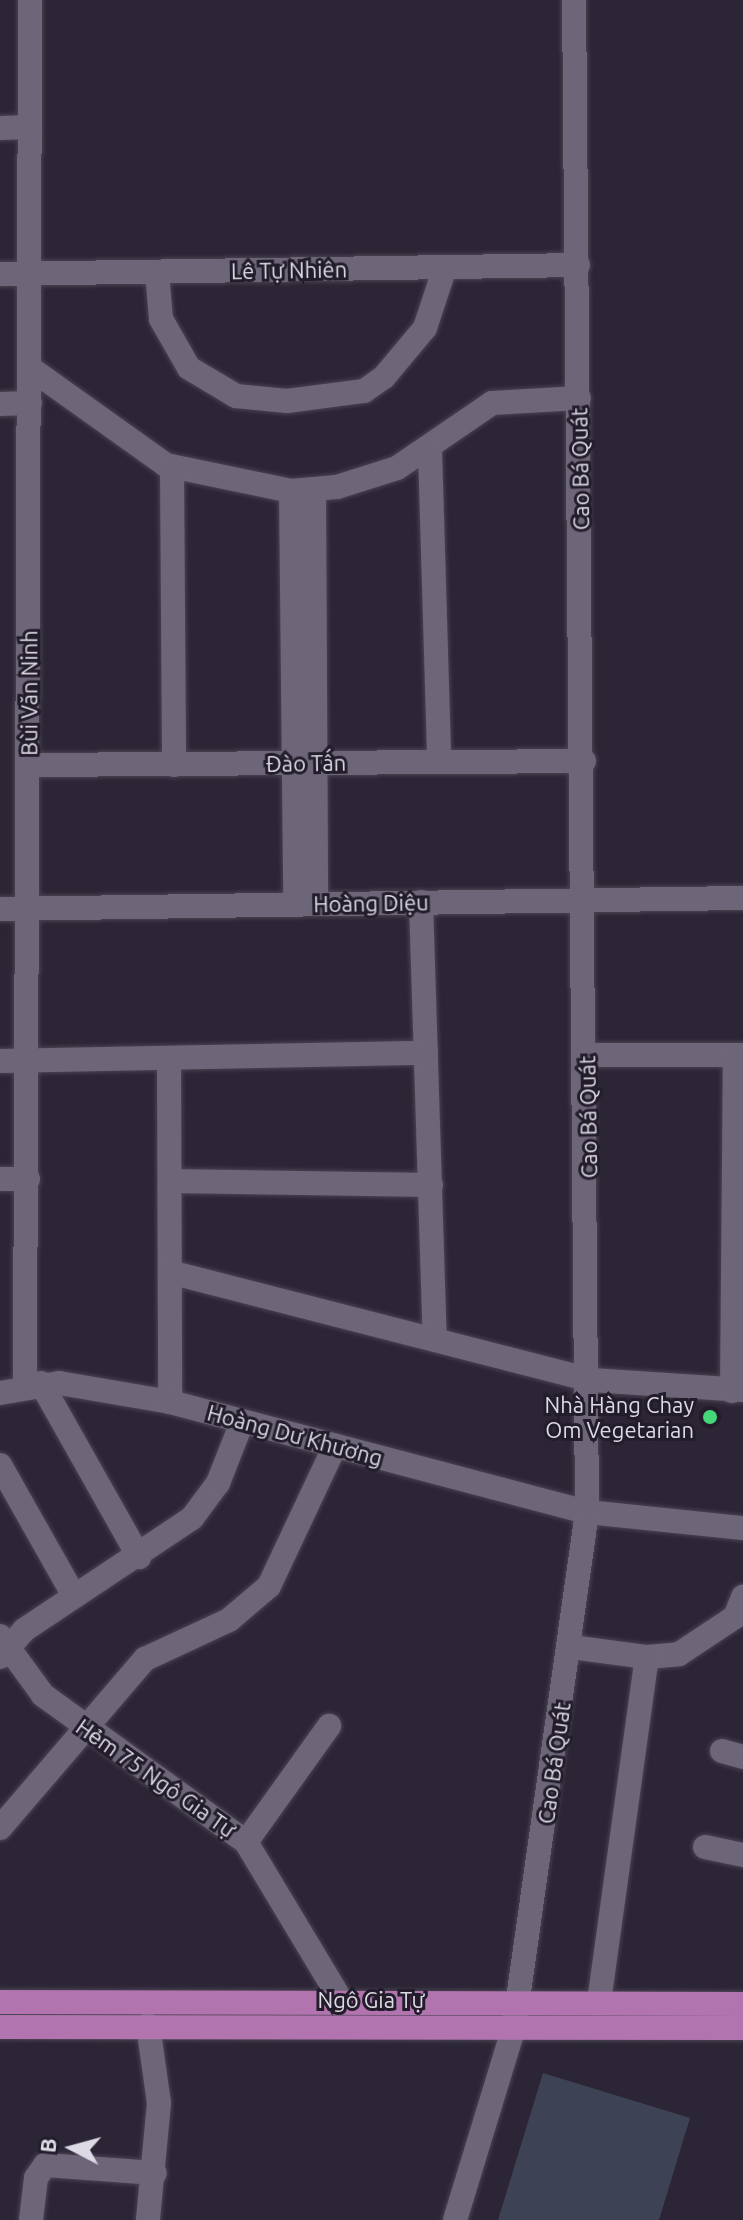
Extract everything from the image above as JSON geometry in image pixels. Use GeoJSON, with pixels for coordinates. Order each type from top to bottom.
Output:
{"type":"FeatureCollection","features":[{"type":"Feature","properties":{"kind":"main road","name":"Ngô Gia Tự"},"geometry":{"type":"LineString","coordinates":[[0,2002],[147,1999],[519,2000],[743,2004]]}},
{"type":"Feature","properties":{"kind":"main road"},"geometry":{"type":"LineString","coordinates":[[147,1999],[148,2025]]}},
{"type":"Feature","properties":{"kind":"main road"},"geometry":{"type":"LineString","coordinates":[[341,2000],[356,2025]]}},
{"type":"Feature","properties":{"kind":"main road","name":"Ngô Gia Tự"},"geometry":{"type":"LineString","coordinates":[[0,2027],[356,2025],[743,2028]]}},
{"type":"Feature","properties":{"kind":"street","name":"Bùi Văn Ninh"},"geometry":{"type":"LineString","coordinates":[[30,0],[28,1179],[33,1385]]}},
{"type":"Feature","properties":{"kind":"street","name":"Cao Bá Quát"},"geometry":{"type":"LineString","coordinates":[[455,2220],[514,2027],[571,1647],[587,1512],[592,1380],[574,0]]}},
{"type":"Feature","properties":{"kind":"street"},"geometry":{"type":"LineString","coordinates":[[0,128],[30,127]]}},
{"type":"Feature","properties":{"kind":"street","name":"Lê Tự Nhiên"},"geometry":{"type":"LineString","coordinates":[[0,274],[578,265]]}},
{"type":"Feature","properties":{"kind":"street"},"geometry":{"type":"LineString","coordinates":[[157,272],[161,319],[189,368],[236,396],[287,401],[364,391],[384,377],[425,328],[445,267]]}},
{"type":"Feature","properties":{"kind":"street"},"geometry":{"type":"LineString","coordinates":[[30,368],[172,467],[303,490],[397,468],[430,450],[492,403],[579,398]]}},
{"type":"Feature","properties":{"kind":"street"},"geometry":{"type":"LineString","coordinates":[[0,404],[30,403]]}},
{"type":"Feature","properties":{"kind":"street"},"geometry":{"type":"LineString","coordinates":[[430,450],[439,762]]}},
{"type":"Feature","properties":{"kind":"street"},"geometry":{"type":"LineString","coordinates":[[172,467],[174,765]]}},
{"type":"Feature","properties":{"kind":"street"},"geometry":{"type":"LineString","coordinates":[[303,490],[305,904]]}},
{"type":"Feature","properties":{"kind":"street","name":"Đào Tấn"},"geometry":{"type":"LineString","coordinates":[[29,765],[584,761]]}},
{"type":"Feature","properties":{"kind":"street","name":"Hoàng Diệu"},"geometry":{"type":"LineString","coordinates":[[0,909],[743,898]]}},
{"type":"Feature","properties":{"kind":"street"},"geometry":{"type":"LineString","coordinates":[[421,902],[435,1336]]}},
{"type":"Feature","properties":{"kind":"street"},"geometry":{"type":"LineString","coordinates":[[0,1061],[426,1053]]}},
{"type":"Feature","properties":{"kind":"street"},"geometry":{"type":"LineString","coordinates":[[170,1272],[435,1336],[592,1380],[738,1390],[739,1055],[588,1055]]}},
{"type":"Feature","properties":{"kind":"street"},"geometry":{"type":"LineString","coordinates":[[169,1058],[170,1402]]}},
{"type":"Feature","properties":{"kind":"street"},"geometry":{"type":"LineString","coordinates":[[0,1179],[28,1179]]}},
{"type":"Feature","properties":{"kind":"street"},"geometry":{"type":"LineString","coordinates":[[170,1181],[431,1185]]}},
{"type":"Feature","properties":{"kind":"street"},"geometry":{"type":"LineString","coordinates":[[33,1385],[139,1557]]}},
{"type":"Feature","properties":{"kind":"street","name":"Hoàng Dư Khương"},"geometry":{"type":"LineString","coordinates":[[0,1393],[33,1385],[170,1402],[587,1512],[743,1528]]}},
{"type":"Feature","properties":{"kind":"street"},"geometry":{"type":"LineString","coordinates":[[3,1647],[73,1594],[139,1557],[192,1518],[218,1483],[242,1422]]}},
{"type":"Feature","properties":{"kind":"street"},"geometry":{"type":"LineString","coordinates":[[0,1828],[145,1659],[229,1620],[269,1586],[335,1446]]}},
{"type":"Feature","properties":{"kind":"street"},"geometry":{"type":"LineString","coordinates":[[0,1465],[73,1594]]}},
{"type":"Feature","properties":{"kind":"street"},"geometry":{"type":"LineString","coordinates":[[571,1647],[647,1657],[696,1646],[741,1606]]}},
{"type":"Feature","properties":{"kind":"street","name":"Hẻm 75 Ngô Gia Tự"},"geometry":{"type":"LineString","coordinates":[[3,1647],[43,1695],[83,1728],[246,1842],[341,2000]]}},
{"type":"Feature","properties":{"kind":"street"},"geometry":{"type":"LineString","coordinates":[[599,2002],[647,1657]]}},
{"type":"Feature","properties":{"kind":"street"},"geometry":{"type":"LineString","coordinates":[[246,1842],[329,1726]]}},
{"type":"Feature","properties":{"kind":"street"},"geometry":{"type":"LineString","coordinates":[[705,1847],[743,1855]]}},
{"type":"Feature","properties":{"kind":"street"},"geometry":{"type":"LineString","coordinates":[[148,2025],[159,2103],[155,2173],[148,2220]]}},
{"type":"Feature","properties":{"kind":"street"},"geometry":{"type":"LineString","coordinates":[[31,2220],[36,2178],[45,2165],[155,2173]]}},
{"type":"Feature","properties":{"kind":"building"},"geometry":{"type":"Polygon","coordinates":[[[543,2073],[690,2118],[659,2220],[498,2220],[543,2073]]]}},
{"type":"Feature","properties":{"kind":"place","name":"Nhà Hàng Chay Om Vegetarian"},"geometry":{"type":"Point","coordinates":[710,1417]}}]}
